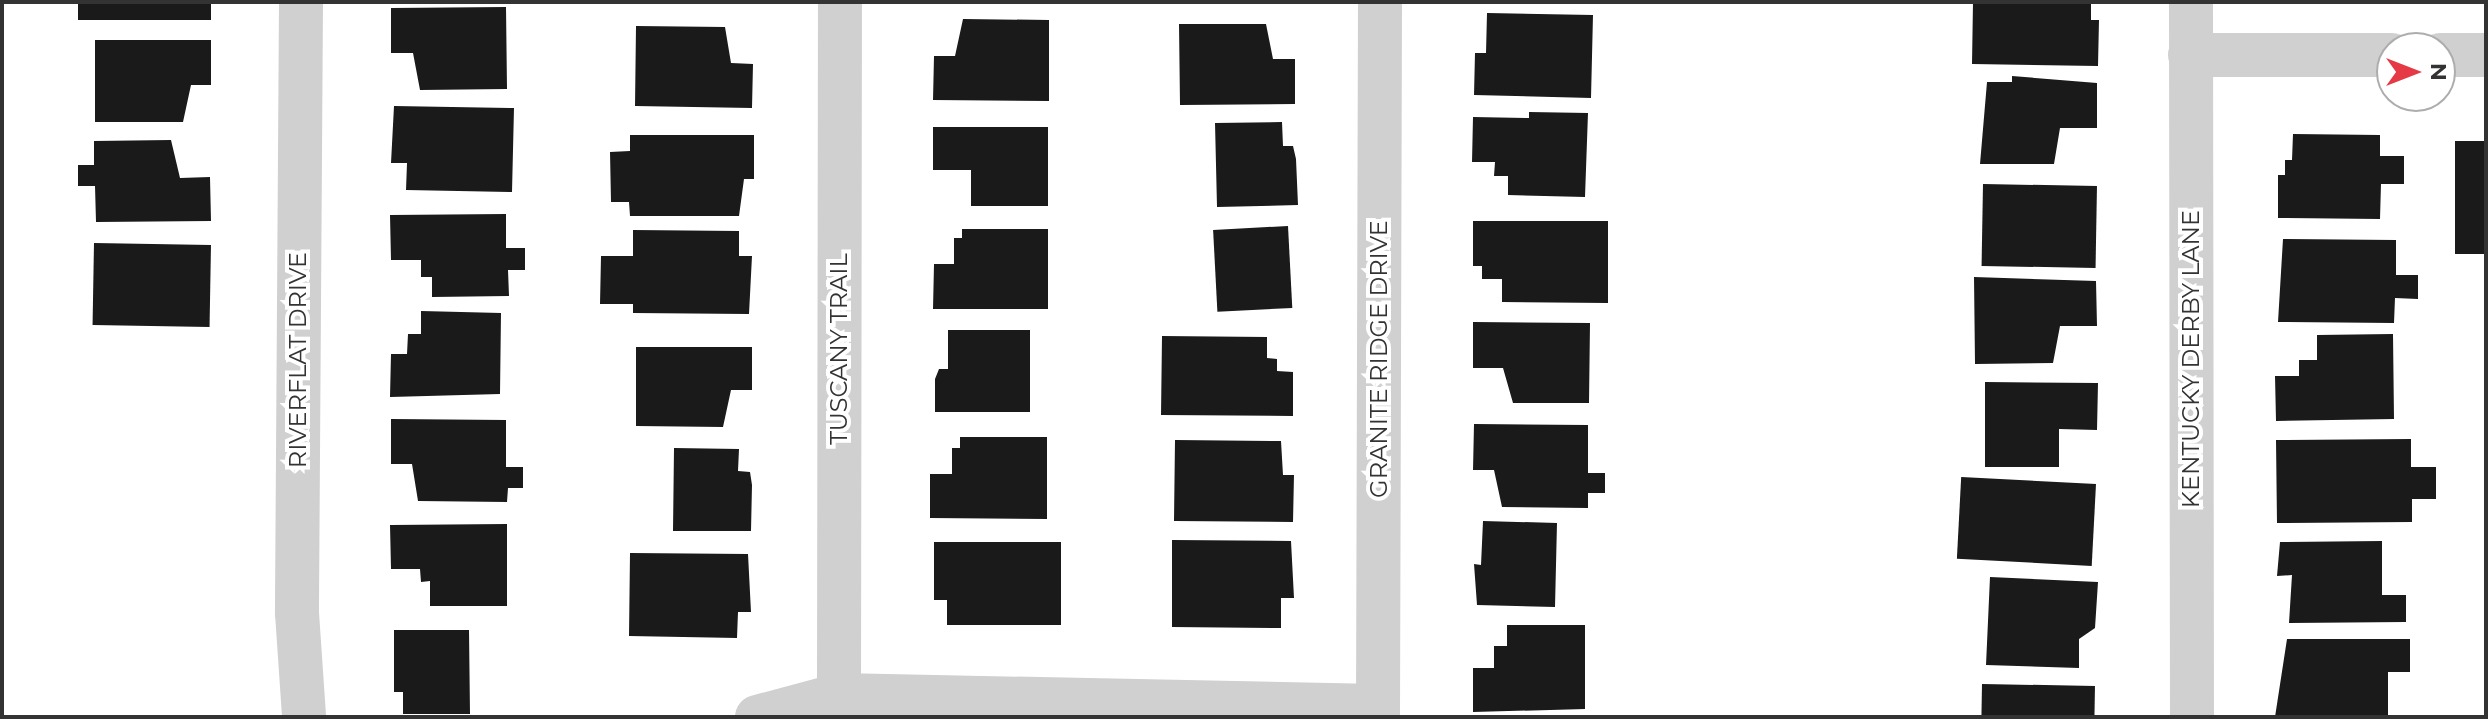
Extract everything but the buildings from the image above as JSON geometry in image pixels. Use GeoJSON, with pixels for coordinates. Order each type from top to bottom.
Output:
{"type":"FeatureCollection","features":[{"type":"Feature","properties":{"kind":"street","name":"RIVERFLAT DRIVE"},"geometry":{"type":"LineString","coordinates":[[301,2],[297,613],[304,717]]}},
{"type":"Feature","properties":{"kind":"street","name":"TUSCANY TRAIL"},"geometry":{"type":"LineString","coordinates":[[839,695],[840,2]]}},
{"type":"Feature","properties":{"kind":"street","name":"GRANITE RIDGE DRIVE"},"geometry":{"type":"LineString","coordinates":[[1378,712],[1380,2]]}},
{"type":"Feature","properties":{"kind":"street","name":"KENTUCKY DERBY LANE"},"geometry":{"type":"LineString","coordinates":[[2191,2],[2192,717]]}},
{"type":"Feature","properties":{"kind":"street"},"geometry":{"type":"LineString","coordinates":[[2190,55],[2376,55]]}},
{"type":"Feature","properties":{"kind":"street"},"geometry":{"type":"LineString","coordinates":[[2456,55],[2486,55]]}},
{"type":"Feature","properties":{"kind":"street"},"geometry":{"type":"LineString","coordinates":[[757,717],[839,695],[1378,712]]}}]}
